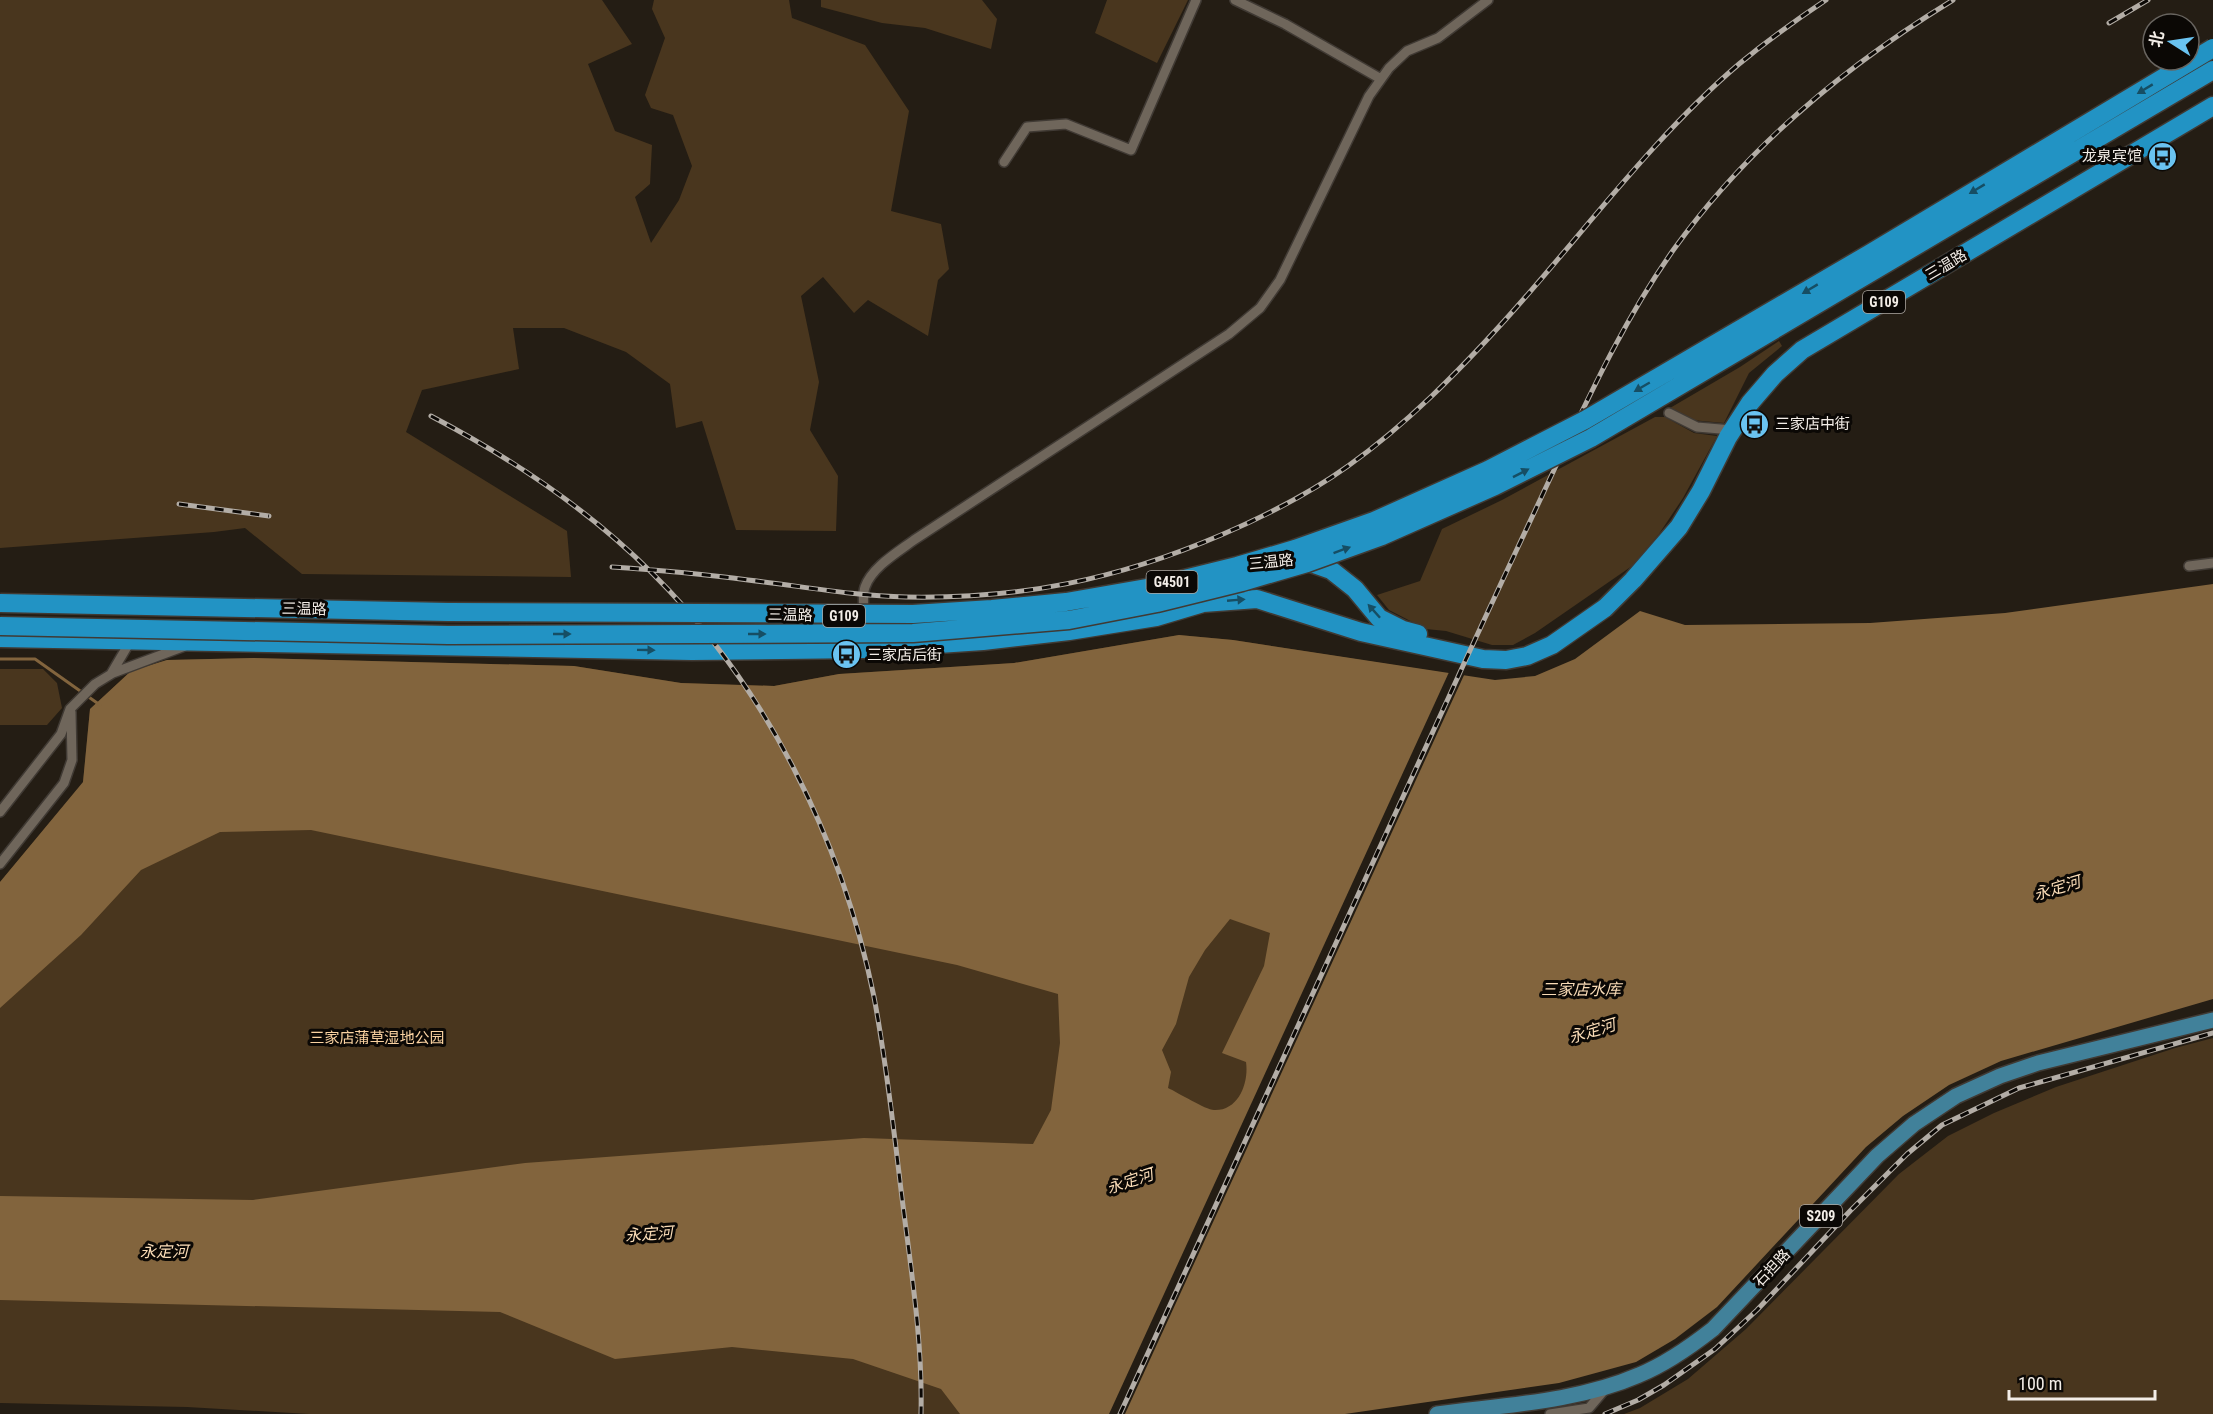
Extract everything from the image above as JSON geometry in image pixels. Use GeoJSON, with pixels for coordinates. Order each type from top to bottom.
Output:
{"type":"FeatureCollection","features":[{"type":"Feature","properties":{"kind":"highway"},"geometry":{"type":"LineString","coordinates":[[1237,566],[1295,549],[1374,521],[1488,470],[1575,425],[1869,254],[2213,48]]}},
{"type":"Feature","properties":{"kind":"highway","name":"G4501"},"geometry":{"type":"LineString","coordinates":[[0,626],[448,635],[913,633],[1069,620],[1157,603],[1231,585],[1307,563],[1382,536],[1495,486],[1591,438],[2213,70]]}},
{"type":"Feature","properties":{"kind":"highway","name":"三温路"},"geometry":{"type":"LineString","coordinates":[[0,638],[692,651],[864,649],[983,641],[1069,631],[1156,617],[1203,603],[1257,599],[1361,632],[1483,659],[1506,660],[1527,656],[1561,639],[1605,608],[1633,580],[1679,527],[1701,491],[1732,430],[1750,403],[1775,374],[1803,350],[2213,106]]}},
{"type":"Feature","properties":{"kind":"highway","name":"三温路"},"geometry":{"type":"LineString","coordinates":[[0,604],[864,616],[992,609],[1077,600],[1152,586],[1270,559],[1299,558],[1331,570],[1355,589],[1379,618],[1403,630],[1485,651],[1506,654],[1526,649],[1549,637],[1633,580]]}},
{"type":"Feature","properties":{"kind":"highway"},"geometry":{"type":"LineString","coordinates":[[448,612],[913,614],[992,609]]}},
{"type":"Feature","properties":{"kind":"main road","name":"石担路"},"geometry":{"type":"LineString","coordinates":[[1437,1414],[1493,1410],[1607,1387],[1640,1375],[1682,1353],[1713,1329],[1877,1156],[1914,1124],[1956,1096],[2000,1076],[2038,1063],[2213,1020]]}},
{"type":"Feature","properties":{"kind":"street"},"geometry":{"type":"LineString","coordinates":[[1004,162],[1027,127],[1066,124],[1131,150],[1196,0]]}},
{"type":"Feature","properties":{"kind":"street"},"geometry":{"type":"LineString","coordinates":[[1235,0],[1285,24],[1381,79]]}},
{"type":"Feature","properties":{"kind":"street"},"geometry":{"type":"LineString","coordinates":[[864,649],[864,590],[868,580],[887,560],[914,540],[1229,334],[1260,308],[1280,280],[1369,96],[1389,68],[1407,51],[1438,39],[1488,0]]}},
{"type":"Feature","properties":{"kind":"street"},"geometry":{"type":"LineString","coordinates":[[1669,413],[1696,427],[1732,430]]}},
{"type":"Feature","properties":{"kind":"street"},"geometry":{"type":"LineString","coordinates":[[2189,566],[2213,563]]}},
{"type":"Feature","properties":{"kind":"street"},"geometry":{"type":"LineString","coordinates":[[111,674],[131,640]]}},
{"type":"Feature","properties":{"kind":"street"},"geometry":{"type":"LineString","coordinates":[[0,812],[61,734],[70,709],[95,684],[147,658],[201,641]]}},
{"type":"Feature","properties":{"kind":"street"},"geometry":{"type":"LineString","coordinates":[[0,864],[64,783],[72,760],[70,709]]}},
{"type":"Feature","properties":{"kind":"street"},"geometry":{"type":"LineString","coordinates":[[1552,1414],[1589,1408],[1607,1387]]}},
{"type":"Feature","properties":{"kind":"green space"},"geometry":{"type":"Polygon","coordinates":[[[0,0],[602,0],[632,44],[588,64],[615,131],[652,145],[650,184],[635,197],[651,243],[679,200],[692,166],[673,115],[651,108],[645,95],[665,38],[652,9],[654,0],[789,0],[792,18],[865,45],[909,111],[891,211],[941,224],[949,269],[938,280],[928,336],[868,300],[854,313],[823,277],[801,296],[819,382],[810,430],[838,476],[836,531],[736,530],[702,421],[676,428],[670,384],[626,352],[564,328],[513,328],[519,369],[422,390],[406,432],[567,531],[571,577],[302,574],[245,528],[0,548],[0,0]]]}},
{"type":"Feature","properties":{"kind":"green space"},"geometry":{"type":"Polygon","coordinates":[[[821,0],[982,0],[997,19],[991,49],[925,28],[882,23],[821,7],[821,0]]]}},
{"type":"Feature","properties":{"kind":"green space"},"geometry":{"type":"Polygon","coordinates":[[[1107,0],[1188,0],[1157,63],[1095,33],[1107,0]]]}},
{"type":"Feature","properties":{"kind":"green space"},"geometry":{"type":"Polygon","coordinates":[[[1779,341],[1782,346],[1749,373],[1724,423],[1691,420],[1670,408],[1740,367],[1779,341]]]}},
{"type":"Feature","properties":{"kind":"green space"},"geometry":{"type":"Polygon","coordinates":[[[1655,417],[1665,417],[1694,433],[1717,436],[1683,498],[1659,534],[1632,566],[1535,633],[1513,645],[1492,645],[1446,631],[1426,629],[1389,610],[1377,595],[1420,581],[1442,529],[1502,500],[1655,417]]]}},
{"type":"Feature","properties":{"kind":"green space","name":"三家店蒲草湿地公园"},"geometry":{"type":"Polygon","coordinates":[[[1179,635],[1233,640],[1439,672],[1099,1414],[309,1414],[187,1407],[0,1403],[0,882],[83,783],[90,709],[131,671],[167,660],[253,658],[574,666],[681,683],[774,686],[839,674],[1014,663],[1179,635]]]}},
{"type":"Feature","properties":{"kind":"green space"},"geometry":{"type":"Polygon","coordinates":[[[0,669],[43,669],[57,683],[62,708],[47,725],[0,725],[0,669]]]}},
{"type":"Feature","properties":{"kind":"green space"},"geometry":{"type":"Polygon","coordinates":[[[2213,1038],[2213,1414],[1624,1414],[1640,1408],[1688,1379],[1746,1329],[1899,1174],[1948,1136],[1994,1113],[2056,1087],[2213,1038]]]}},
{"type":"Feature","properties":{"kind":"water","name":"三家店水库"},"geometry":{"type":"Polygon","coordinates":[[[2213,584],[2213,999],[2001,1061],[1949,1085],[1903,1116],[1866,1147],[1717,1307],[1675,1339],[1636,1362],[1559,1383],[1345,1414],[960,1414],[941,1389],[853,1359],[732,1347],[615,1359],[500,1312],[0,1300],[0,1196],[253,1200],[525,1163],[864,1138],[1033,1144],[1051,1110],[1060,1043],[1058,994],[957,965],[311,830],[220,832],[141,870],[81,935],[0,1008],[0,882],[83,782],[90,709],[131,671],[167,660],[253,658],[574,666],[681,683],[774,686],[839,674],[1014,663],[1179,635],[1233,640],[1495,680],[1535,676],[1575,659],[1640,611],[1685,625],[1870,623],[2005,613],[2213,584]],[[1230,919],[1205,950],[1189,977],[1176,1024],[1162,1050],[1171,1072],[1168,1088],[1210,1109],[1223,1109],[1230,1106],[1236,1101],[1244,1086],[1246,1062],[1222,1053],[1264,966],[1270,933],[1230,919]]]}},
{"type":"Feature","properties":{"kind":"pier"},"geometry":{"type":"Polygon","coordinates":[[[1450,670],[1465,673],[1125,1414],[1109,1414],[1450,670]]]}},
{"type":"Feature","properties":{"kind":"waterway"},"geometry":{"type":"LineString","coordinates":[[0,659],[35,659],[100,705]]}},
{"type":"Feature","properties":{"kind":"railway"},"geometry":{"type":"LineString","coordinates":[[612,567],[697,574],[886,596],[948,597],[989,594],[1067,584],[1106,575],[1182,551],[1254,520],[1333,476],[1370,450],[1411,415],[1469,359],[1506,319],[1676,124],[1739,64],[1826,0]]}},
{"type":"Feature","properties":{"kind":"railway"},"geometry":{"type":"LineString","coordinates":[[1120,1414],[1554,470],[1609,357],[1640,302],[1656,275],[1703,211],[1766,142],[1874,52],[1953,0]]}},
{"type":"Feature","properties":{"kind":"railway"},"geometry":{"type":"LineString","coordinates":[[2109,23],[2148,0]]}},
{"type":"Feature","properties":{"kind":"railway"},"geometry":{"type":"LineString","coordinates":[[431,416],[490,449],[547,486],[602,527],[652,573],[693,617],[730,665],[764,715],[794,768],[820,824],[842,880],[860,938],[874,997],[888,1085],[914,1293],[920,1354],[921,1414]]}},
{"type":"Feature","properties":{"kind":"railway"},"geometry":{"type":"LineString","coordinates":[[179,504],[269,516]]}},
{"type":"Feature","properties":{"kind":"railway"},"geometry":{"type":"LineString","coordinates":[[1605,1414],[1638,1400],[1664,1385],[1715,1349],[1757,1310],[1907,1154],[1942,1125],[2019,1088],[2213,1033]]}},
{"type":"Feature","properties":{"kind":"place","name":"龙泉宾馆"},"geometry":{"type":"Point","coordinates":[2163,156]}},
{"type":"Feature","properties":{"kind":"place","name":"三家店中街"},"geometry":{"type":"Point","coordinates":[1754,424]}},
{"type":"Feature","properties":{"kind":"place","name":"三家店后街"},"geometry":{"type":"Point","coordinates":[846,655]}},
{"type":"Feature","properties":{"kind":"water label","name":"永定河"},"geometry":{"type":"Point","coordinates":[2057,888]}},
{"type":"Feature","properties":{"kind":"water label","name":"永定河"},"geometry":{"type":"Point","coordinates":[1592,1031]}},
{"type":"Feature","properties":{"kind":"water label","name":"永定河"},"geometry":{"type":"Point","coordinates":[1130,1181]}},
{"type":"Feature","properties":{"kind":"water label","name":"永定河"},"geometry":{"type":"Point","coordinates":[649,1234]}},
{"type":"Feature","properties":{"kind":"water label","name":"永定河"},"geometry":{"type":"Point","coordinates":[164,1251]}}]}
